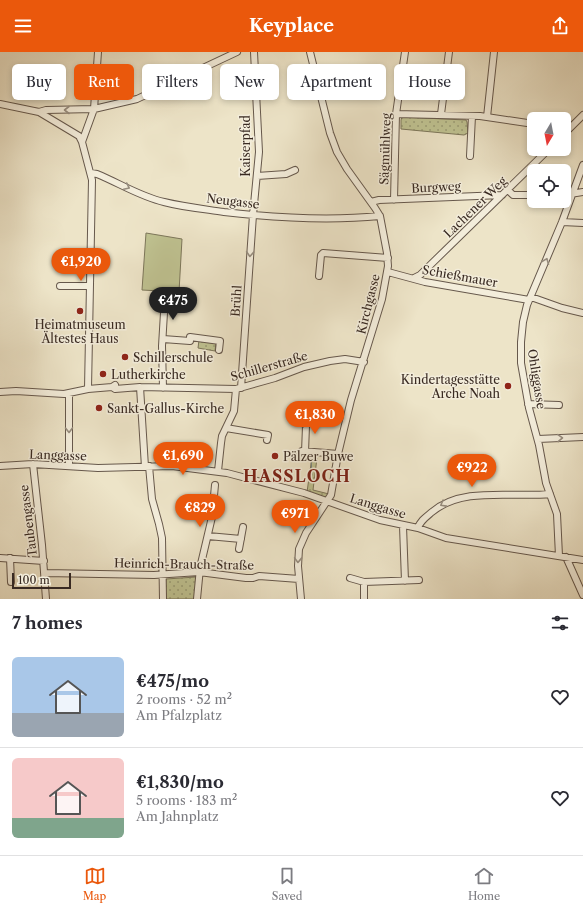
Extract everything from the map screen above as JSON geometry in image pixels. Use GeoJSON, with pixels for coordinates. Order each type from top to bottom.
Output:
{"type":"FeatureCollection","features":[{"type":"Feature","properties":{"kind":"street"},"geometry":{"type":"LineString","coordinates":[[82,142],[94,109],[98,52]]}},
{"type":"Feature","properties":{"kind":"street"},"geometry":{"type":"LineString","coordinates":[[39,112],[46,110],[94,109],[137,99],[236,52]]}},
{"type":"Feature","properties":{"kind":"street","name":"Kaiserpfad"},"geometry":{"type":"LineString","coordinates":[[253,215],[257,176],[258,143],[254,52]]}},
{"type":"Feature","properties":{"kind":"street","name":"Kirchgasse"},"geometry":{"type":"LineString","coordinates":[[301,599],[298,556],[301,543],[331,495],[338,454],[352,400],[382,299],[388,272],[388,258],[380,216],[350,175],[335,146],[325,117],[310,52]]}},
{"type":"Feature","properties":{"kind":"street","name":"Sägmühlweg"},"geometry":{"type":"LineString","coordinates":[[394,200],[396,114],[405,52]]}},
{"type":"Feature","properties":{"kind":"street"},"geometry":{"type":"LineString","coordinates":[[441,114],[449,52]]}},
{"type":"Feature","properties":{"kind":"street"},"geometry":{"type":"LineString","coordinates":[[487,117],[494,52]]}},
{"type":"Feature","properties":{"kind":"street"},"geometry":{"type":"LineString","coordinates":[[0,104],[39,112],[79,136],[82,142],[91,173],[92,208],[88,389]]}},
{"type":"Feature","properties":{"kind":"street"},"geometry":{"type":"LineString","coordinates":[[396,114],[441,114],[487,117],[527,123]]}},
{"type":"Feature","properties":{"kind":"street"},"geometry":{"type":"LineString","coordinates":[[571,126],[583,115]]}},
{"type":"Feature","properties":{"kind":"street"},"geometry":{"type":"LineString","coordinates":[[470,156],[472,116]]}},
{"type":"Feature","properties":{"kind":"street","name":"Lachener Weg"},"geometry":{"type":"LineString","coordinates":[[414,278],[420,275],[542,156]]}},
{"type":"Feature","properties":{"kind":"street","name":"Ohliggasse"},"geometry":{"type":"LineString","coordinates":[[563,557],[556,508],[546,483],[538,439],[528,404],[521,363],[520,342],[523,322],[530,298],[573,195],[583,165]]}},
{"type":"Feature","properties":{"kind":"street"},"geometry":{"type":"LineString","coordinates":[[257,176],[286,174],[296,170]]}},
{"type":"Feature","properties":{"kind":"street","name":"Neugasse"},"geometry":{"type":"LineString","coordinates":[[91,173],[97,174],[163,202],[195,208],[253,215],[318,220],[380,216]]}},
{"type":"Feature","properties":{"kind":"street"},"geometry":{"type":"LineString","coordinates":[[508,190],[513,195],[527,195]]}},
{"type":"Feature","properties":{"kind":"street"},"geometry":{"type":"LineString","coordinates":[[573,195],[583,192]]}},
{"type":"Feature","properties":{"kind":"street","name":"Burgweg"},"geometry":{"type":"LineString","coordinates":[[371,202],[376,200],[502,195]]}},
{"type":"Feature","properties":{"kind":"street","name":"Brühl"},"geometry":{"type":"LineString","coordinates":[[218,471],[220,443],[234,411],[239,389],[253,215]]}},
{"type":"Feature","properties":{"kind":"street"},"geometry":{"type":"LineString","coordinates":[[562,222],[583,223]]}},
{"type":"Feature","properties":{"kind":"street"},"geometry":{"type":"LineString","coordinates":[[319,276],[321,255],[323,253],[388,258]]}},
{"type":"Feature","properties":{"kind":"street","name":"Schießmauer"},"geometry":{"type":"LineString","coordinates":[[388,272],[425,282],[530,298],[583,313]]}},
{"type":"Feature","properties":{"kind":"street"},"geometry":{"type":"LineString","coordinates":[[60,286],[90,286]]}},
{"type":"Feature","properties":{"kind":"street"},"geometry":{"type":"LineString","coordinates":[[162,388],[165,296]]}},
{"type":"Feature","properties":{"kind":"street"},"geometry":{"type":"LineString","coordinates":[[163,339],[190,341],[190,337],[220,340],[219,350]]}},
{"type":"Feature","properties":{"kind":"street","name":"Schillerstraße"},"geometry":{"type":"LineString","coordinates":[[0,392],[69,394],[88,389],[112,387],[115,389],[140,387],[239,389],[304,367],[330,361],[345,359],[364,362]]}},
{"type":"Feature","properties":{"kind":"street"},"geometry":{"type":"LineString","coordinates":[[140,387],[147,466],[152,499],[162,538],[163,599]]}},
{"type":"Feature","properties":{"kind":"street"},"geometry":{"type":"LineString","coordinates":[[69,394],[69,466]]}},
{"type":"Feature","properties":{"kind":"street"},"geometry":{"type":"LineString","coordinates":[[528,404],[559,405]]}},
{"type":"Feature","properties":{"kind":"street"},"geometry":{"type":"LineString","coordinates":[[304,424],[306,426],[303,452],[338,454]]}},
{"type":"Feature","properties":{"kind":"street"},"geometry":{"type":"LineString","coordinates":[[226,428],[268,434],[267,440]]}},
{"type":"Feature","properties":{"kind":"street"},"geometry":{"type":"LineString","coordinates":[[538,439],[583,437]]}},
{"type":"Feature","properties":{"kind":"street","name":"Langgasse"},"geometry":{"type":"LineString","coordinates":[[0,466],[33,464],[98,468],[172,466],[218,471],[304,493],[380,520],[418,528],[456,541],[583,560]]}},
{"type":"Feature","properties":{"kind":"street","name":"Taubengasse"},"geometry":{"type":"LineString","coordinates":[[33,464],[44,561],[46,599]]}},
{"type":"Feature","properties":{"kind":"street"},"geometry":{"type":"LineString","coordinates":[[197,599],[199,572],[212,517],[215,485]]}},
{"type":"Feature","properties":{"kind":"street"},"geometry":{"type":"LineString","coordinates":[[418,528],[421,522],[429,514],[448,501],[484,496],[536,496],[550,494]]}},
{"type":"Feature","properties":{"kind":"street"},"geometry":{"type":"LineString","coordinates":[[403,526],[405,580]]}},
{"type":"Feature","properties":{"kind":"street"},"geometry":{"type":"LineString","coordinates":[[240,549],[242,527]]}},
{"type":"Feature","properties":{"kind":"street"},"geometry":{"type":"LineString","coordinates":[[208,536],[241,538]]}},
{"type":"Feature","properties":{"kind":"street"},"geometry":{"type":"LineString","coordinates":[[563,557],[583,595]]}},
{"type":"Feature","properties":{"kind":"street"},"geometry":{"type":"LineString","coordinates":[[0,558],[44,561]]}},
{"type":"Feature","properties":{"kind":"street"},"geometry":{"type":"LineString","coordinates":[[10,558],[11,582]]}},
{"type":"Feature","properties":{"kind":"street","name":"Heinrich-Brauch-Straße"},"geometry":{"type":"LineString","coordinates":[[44,573],[163,575],[199,572],[246,578],[259,576],[299,579]]}},
{"type":"Feature","properties":{"kind":"street"},"geometry":{"type":"LineString","coordinates":[[350,578],[364,582],[418,580]]}},
{"type":"Feature","properties":{"kind":"street"},"geometry":{"type":"LineString","coordinates":[[364,582],[364,599]]}},
{"type":"Feature","properties":{"kind":"green space"},"geometry":{"type":"Polygon","coordinates":[[[402,117],[466,120],[468,133],[464,135],[401,129],[402,117]]]}},
{"type":"Feature","properties":{"kind":"green space"},"geometry":{"type":"Polygon","coordinates":[[[146,233],[182,239],[179,292],[142,290],[146,233]]]}},
{"type":"Feature","properties":{"kind":"green space"},"geometry":{"type":"Polygon","coordinates":[[[199,340],[216,342],[215,351],[198,348],[199,340]]]}},
{"type":"Feature","properties":{"kind":"green space"},"geometry":{"type":"Polygon","coordinates":[[[294,453],[310,457],[309,461],[293,457],[294,453]]]}},
{"type":"Feature","properties":{"kind":"green space"},"geometry":{"type":"Polygon","coordinates":[[[312,457],[317,458],[313,490],[329,494],[327,499],[307,492],[312,457]]]}},
{"type":"Feature","properties":{"kind":"green space"},"geometry":{"type":"Polygon","coordinates":[[[196,577],[195,599],[165,599],[166,579],[196,577]]]}},
{"type":"Feature","properties":{"kind":"waterway"},"geometry":{"type":"LineString","coordinates":[[293,455],[311,459],[312,475]]}},
{"type":"Feature","properties":{"kind":"place","name":"Heimatmuseum Ältestes Haus"},"geometry":{"type":"Point","coordinates":[80,311]}},
{"type":"Feature","properties":{"kind":"place","name":"Schillerschule"},"geometry":{"type":"Point","coordinates":[125,357]}},
{"type":"Feature","properties":{"kind":"place","name":"Lutherkirche"},"geometry":{"type":"Point","coordinates":[103,374]}},
{"type":"Feature","properties":{"kind":"place","name":"Kindertagesstätte Arche Noah"},"geometry":{"type":"Point","coordinates":[508,386]}},
{"type":"Feature","properties":{"kind":"place","name":"Sankt-Gallus-Kirche"},"geometry":{"type":"Point","coordinates":[99,408]}},
{"type":"Feature","properties":{"kind":"place","name":"Pälzer Buwe"},"geometry":{"type":"Point","coordinates":[275,456]}},
{"type":"Feature","properties":{"kind":"district","name":"HASSLOCH"},"geometry":{"type":"Point","coordinates":[297,476]}}]}
